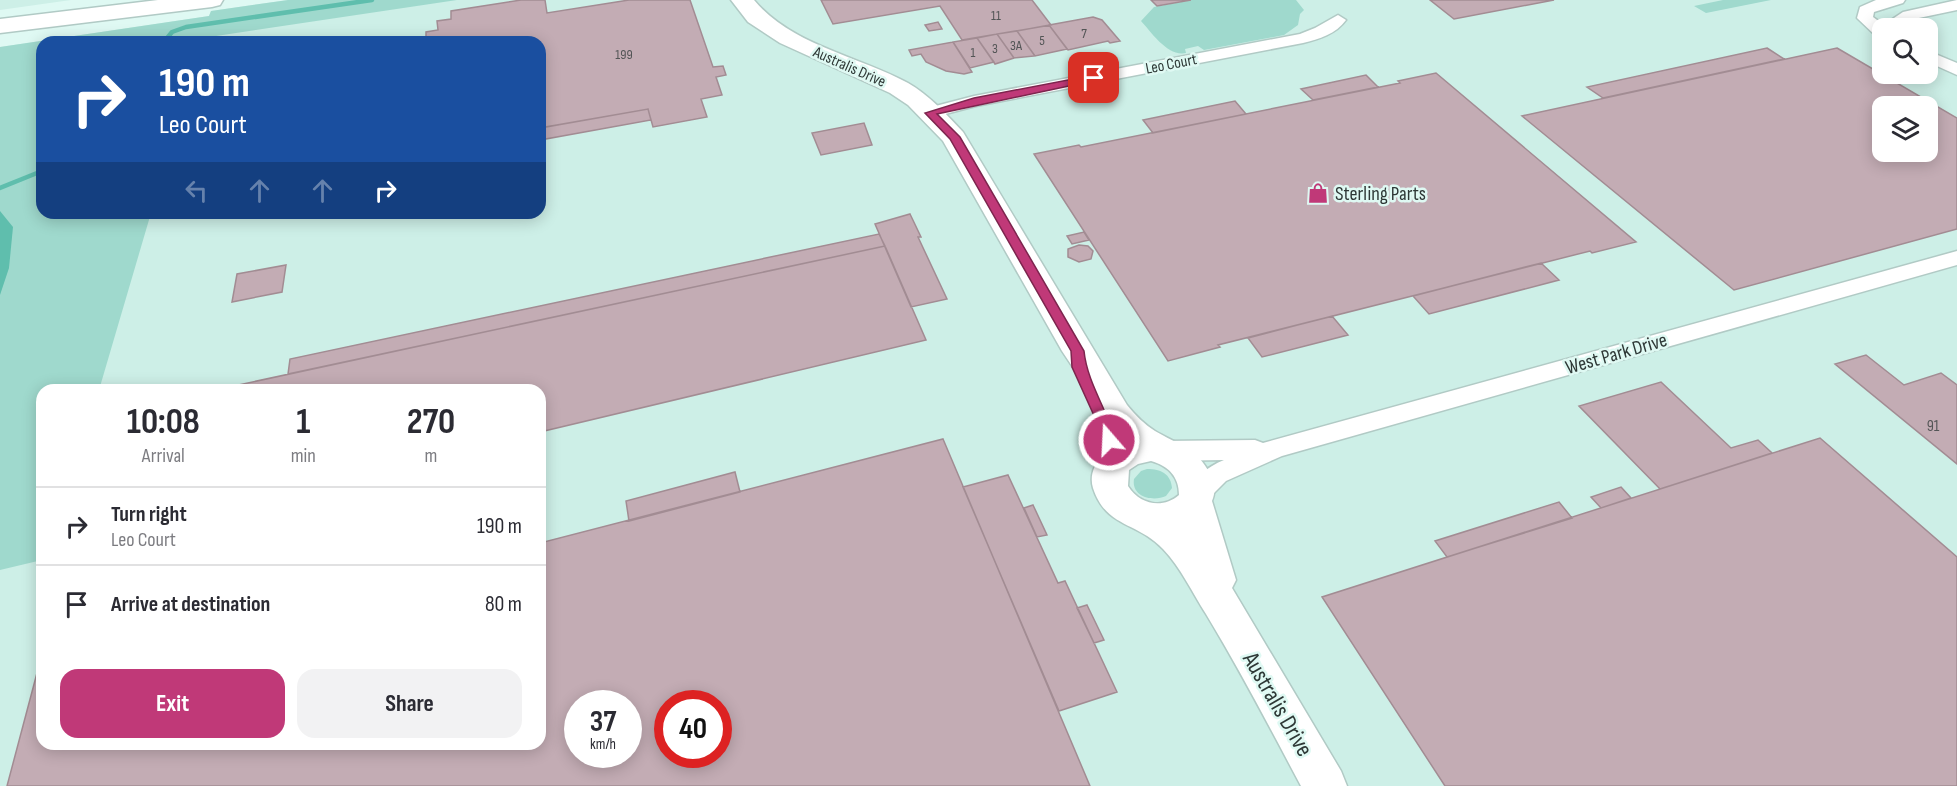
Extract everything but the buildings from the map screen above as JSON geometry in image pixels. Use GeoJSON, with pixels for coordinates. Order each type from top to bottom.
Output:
{"type":"FeatureCollection","features":[{"type":"Feature","properties":{"kind":"street"},"geometry":{"type":"LineString","coordinates":[[0,18],[123,0]]}},
{"type":"Feature","properties":{"kind":"street"},"geometry":{"type":"LineString","coordinates":[[0,26],[180,2],[212,0]]}},
{"type":"Feature","properties":{"kind":"street","name":"Australis Drive"},"geometry":{"type":"LineString","coordinates":[[742,0],[756,17],[770,28],[819,53],[899,88],[938,111]]}},
{"type":"Feature","properties":{"kind":"street","name":"Australis Drive"},"geometry":{"type":"LineString","coordinates":[[760,0],[788,26],[911,79],[931,93],[938,111],[1078,351],[1099,380],[1118,416],[1133,433],[1161,450]]}},
{"type":"Feature","properties":{"kind":"street"},"geometry":{"type":"LineString","coordinates":[[1872,21],[1866,18],[1866,10],[1897,0]]}},
{"type":"Feature","properties":{"kind":"street"},"geometry":{"type":"LineString","coordinates":[[1903,18],[1957,5]]}},
{"type":"Feature","properties":{"kind":"street","name":"Leo Court"},"geometry":{"type":"LineString","coordinates":[[938,111],[1289,41],[1321,33],[1338,20]]}},
{"type":"Feature","properties":{"kind":"street"},"geometry":{"type":"LineString","coordinates":[[1938,58],[1954,69]]}},
{"type":"Feature","properties":{"kind":"street"},"geometry":{"type":"LineString","coordinates":[[1938,61],[1954,69]]}},
{"type":"Feature","properties":{"kind":"street","name":"West Park Drive"},"geometry":{"type":"LineString","coordinates":[[1195,498],[1217,474],[1275,448],[1957,258]]}},
{"type":"Feature","properties":{"kind":"street","name":"Australis Drive"},"geometry":{"type":"LineString","coordinates":[[1078,351],[1079,367],[1103,420],[1109,440],[1112,465]]}},
{"type":"Feature","properties":{"kind":"street"},"geometry":{"type":"LineString","coordinates":[[1143,448],[1161,450],[1188,465],[1196,480],[1195,498],[1189,507],[1175,516],[1146,518],[1126,509],[1113,496],[1108,485],[1108,475],[1112,465],[1128,452],[1143,448]]}},
{"type":"Feature","properties":{"kind":"street","name":"West Park Drive"},"geometry":{"type":"LineString","coordinates":[[1161,450],[1203,452],[1275,448]]}},
{"type":"Feature","properties":{"kind":"street","name":"Australis Drive"},"geometry":{"type":"LineString","coordinates":[[1195,498],[1212,566],[1232,621]]}},
{"type":"Feature","properties":{"kind":"street","name":"Australis Drive"},"geometry":{"type":"LineString","coordinates":[[1146,518],[1167,529],[1179,541],[1232,621],[1325,786]]}},
{"type":"Feature","properties":{"kind":"shaded area"},"geometry":{"type":"Polygon","coordinates":[[[0,0],[71,0],[0,10],[0,0]]]}},
{"type":"Feature","properties":{"kind":"shaded area"},"geometry":{"type":"Polygon","coordinates":[[[288,0],[1957,0],[1957,786],[0,786],[0,47],[36,42],[36,219],[546,219],[546,36],[74,36],[209,16],[211,11],[288,0]]]}},
{"type":"Feature","properties":{"kind":"shaded area"},"geometry":{"type":"Polygon","coordinates":[[[288,0],[457,0],[216,36],[74,36],[209,16],[211,11],[288,0]]]}},
{"type":"Feature","properties":{"kind":"shaded area"},"geometry":{"type":"Polygon","coordinates":[[[1192,0],[1296,0],[1304,10],[1300,14],[1298,25],[1284,35],[1204,50],[1198,46],[1185,49],[1186,53],[1167,48],[1141,21],[1154,7],[1192,0]]]}},
{"type":"Feature","properties":{"kind":"shaded area"},"geometry":{"type":"Polygon","coordinates":[[[1723,0],[1771,0],[1706,13],[1694,6],[1723,0]]]}},
{"type":"Feature","properties":{"kind":"shaded area"},"geometry":{"type":"Polygon","coordinates":[[[36,42],[36,219],[149,219],[101,384],[36,384],[36,561],[0,570],[0,47],[36,42]]]}},
{"type":"Feature","properties":{"kind":"shaded area"},"geometry":{"type":"Polygon","coordinates":[[[0,211],[13,227],[9,268],[0,295],[0,211]]]}},
{"type":"Feature","properties":{"kind":"shaded area"},"geometry":{"type":"Polygon","coordinates":[[[1147,469],[1161,471],[1170,479],[1172,488],[1166,496],[1144,497],[1136,490],[1134,479],[1141,471],[1147,469]]]}},
{"type":"Feature","properties":{"kind":"waterway"},"geometry":{"type":"LineString","coordinates":[[169,36],[172,32],[186,27],[372,0]]}},
{"type":"Feature","properties":{"kind":"waterway"},"geometry":{"type":"LineString","coordinates":[[0,188],[36,173]]}},
{"type":"Feature","properties":{"kind":"place","name":"Sterling Parts"},"geometry":{"type":"Point","coordinates":[1318,193]}},
{"type":"Feature","properties":{"kind":"route"},"geometry":{"type":"LineString","coordinates":[[1094,78],[974,101],[930,113],[954,137],[1078,351],[1079,367],[1103,420],[1109,440]]}}]}
